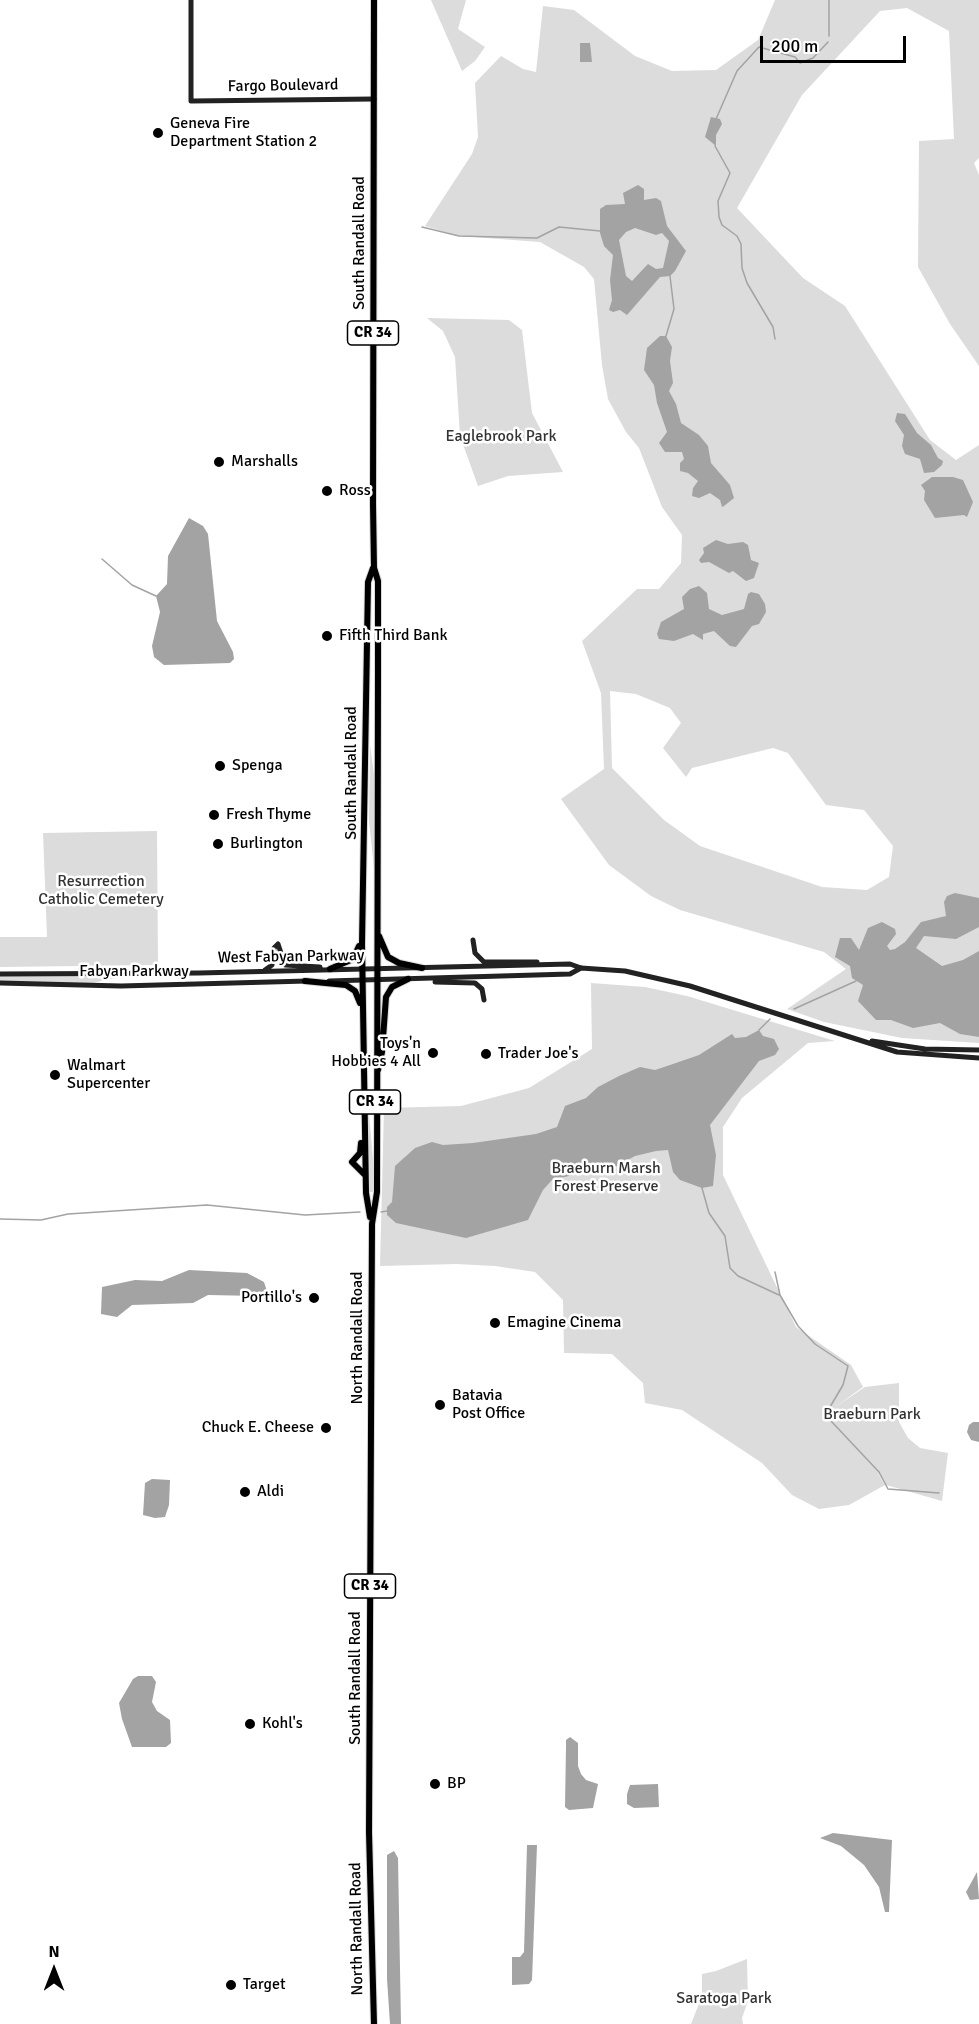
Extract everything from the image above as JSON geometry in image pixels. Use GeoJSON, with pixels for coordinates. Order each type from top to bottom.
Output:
{"type":"FeatureCollection","features":[{"type":"Feature","properties":{"kind":"main road","name":"Fargo Boulevard"},"geometry":{"type":"LineString","coordinates":[[191,0],[191,101],[374,99]]}},
{"type":"Feature","properties":{"kind":"main road","name":"CR 34"},"geometry":{"type":"LineString","coordinates":[[374,0],[374,99]]}},
{"type":"Feature","properties":{"kind":"main road","name":"South Randall Road"},"geometry":{"type":"LineString","coordinates":[[374,99],[374,568],[378,592],[377,980]]}},
{"type":"Feature","properties":{"kind":"main road","name":"South Randall Road"},"geometry":{"type":"LineString","coordinates":[[362,980],[368,582],[374,568]]}},
{"type":"Feature","properties":{"kind":"main road"},"geometry":{"type":"LineString","coordinates":[[264,971],[272,965],[274,948],[278,944],[285,965],[330,969],[347,963],[357,955],[360,922],[364,910]]}},
{"type":"Feature","properties":{"kind":"main road"},"geometry":{"type":"LineString","coordinates":[[377,930],[388,957],[399,963],[422,968]]}},
{"type":"Feature","properties":{"kind":"main road"},"geometry":{"type":"LineString","coordinates":[[473,940],[475,953],[484,962],[530,961],[548,964]]}},
{"type":"Feature","properties":{"kind":"main road","name":"West Fabyan Parkway"},"geometry":{"type":"LineString","coordinates":[[0,974],[570,964],[581,968],[625,971],[690,986],[897,1052],[979,1058]]}},
{"type":"Feature","properties":{"kind":"main road","name":"West Fabyan Parkway"},"geometry":{"type":"LineString","coordinates":[[377,980],[570,974],[581,968]]}},
{"type":"Feature","properties":{"kind":"main road"},"geometry":{"type":"LineString","coordinates":[[418,979],[475,983],[482,989],[484,1000]]}},
{"type":"Feature","properties":{"kind":"main road","name":"North Randall Road"},"geometry":{"type":"LineString","coordinates":[[362,980],[366,1175],[372,1224],[370,1451]]}},
{"type":"Feature","properties":{"kind":"main road","name":"Fabyan Parkway"},"geometry":{"type":"LineString","coordinates":[[0,983],[121,986],[377,980]]}},
{"type":"Feature","properties":{"kind":"main road","name":"North Randall Road"},"geometry":{"type":"LineString","coordinates":[[372,1224],[377,1192],[375,1083],[377,980]]}},
{"type":"Feature","properties":{"kind":"main road"},"geometry":{"type":"LineString","coordinates":[[375,1083],[382,1052],[386,997],[392,987],[408,980]]}},
{"type":"Feature","properties":{"kind":"main road"},"geometry":{"type":"LineString","coordinates":[[305,981],[350,987],[359,998],[362,1010]]}},
{"type":"Feature","properties":{"kind":"main road","name":"West Fabyan Parkway"},"geometry":{"type":"LineString","coordinates":[[850,1038],[925,1049],[979,1050]]}},
{"type":"Feature","properties":{"kind":"main road"},"geometry":{"type":"LineString","coordinates":[[364,1098],[360,1153],[352,1162],[366,1175]]}},
{"type":"Feature","properties":{"kind":"main road","name":"South Randall Road"},"geometry":{"type":"LineString","coordinates":[[369,1832],[370,1451]]}},
{"type":"Feature","properties":{"kind":"main road","name":"North Randall Road"},"geometry":{"type":"LineString","coordinates":[[369,1832],[375,2024]]}},
{"type":"Feature","properties":{"kind":"green space"},"geometry":{"type":"Polygon","coordinates":[[[431,0],[466,0],[458,29],[485,47],[475,61],[462,71],[431,0]]]}},
{"type":"Feature","properties":{"kind":"green space"},"geometry":{"type":"Polygon","coordinates":[[[775,0],[979,0],[979,158],[974,163],[979,175],[979,366],[950,324],[918,267],[919,141],[954,139],[949,31],[907,8],[880,11],[802,95],[737,208],[803,278],[845,306],[930,440],[956,460],[979,445],[979,1043],[902,1038],[824,1022],[787,1009],[846,969],[824,952],[680,910],[651,896],[609,865],[561,799],[604,769],[601,693],[582,641],[637,589],[659,589],[681,563],[682,535],[662,507],[639,448],[626,432],[608,399],[602,365],[594,279],[584,267],[540,242],[459,236],[425,226],[472,154],[478,137],[475,83],[501,56],[523,69],[536,72],[543,6],[574,10],[635,56],[672,71],[716,70],[758,40],[775,0]],[[610,691],[612,768],[664,820],[700,846],[822,887],[867,890],[889,877],[893,846],[864,810],[826,805],[788,753],[773,748],[692,768],[686,777],[663,748],[681,723],[670,708],[636,694],[610,691]]]}},
{"type":"Feature","properties":{"kind":"green space","name":"Eaglebrook Park"},"geometry":{"type":"Polygon","coordinates":[[[427,318],[509,320],[522,330],[532,413],[563,472],[508,476],[478,486],[460,436],[455,357],[443,331],[427,318]]]}},
{"type":"Feature","properties":{"kind":"green space"},"geometry":{"type":"Polygon","coordinates":[[[370,745],[374,775],[374,869],[369,821],[370,745]]]}},
{"type":"Feature","properties":{"kind":"green space","name":"Resurrection Catholic Cemetery"},"geometry":{"type":"Polygon","coordinates":[[[157,831],[158,965],[0,967],[0,937],[47,937],[43,833],[157,831]]]}},
{"type":"Feature","properties":{"kind":"green space"},"geometry":{"type":"Polygon","coordinates":[[[0,976],[124,976],[84,985],[0,981],[0,976]]]}},
{"type":"Feature","properties":{"kind":"green space","name":"Braeburn Marsh Forest Preserve"},"geometry":{"type":"Polygon","coordinates":[[[591,983],[645,987],[687,996],[835,1041],[808,1043],[742,1098],[723,1127],[723,1175],[796,1327],[851,1365],[863,1387],[834,1408],[865,1387],[899,1383],[899,1422],[908,1438],[920,1448],[948,1453],[942,1501],[886,1485],[875,1469],[885,1485],[849,1505],[819,1509],[792,1495],[762,1463],[682,1410],[645,1403],[643,1383],[612,1354],[564,1353],[563,1300],[535,1272],[495,1266],[456,1264],[380,1266],[384,1108],[461,1106],[529,1088],[592,1049],[591,983]]]}},
{"type":"Feature","properties":{"kind":"green space"},"geometry":{"type":"Polygon","coordinates":[[[367,1092],[373,1159],[374,1192],[370,1192],[367,1092]]]}},
{"type":"Feature","properties":{"kind":"green space","name":"Saratoga Park"},"geometry":{"type":"Polygon","coordinates":[[[747,1959],[748,2001],[742,2018],[743,2024],[691,2024],[702,1996],[702,1974],[747,1959]]]}},
{"type":"Feature","properties":{"kind":"shaded area"},"geometry":{"type":"Polygon","coordinates":[[[580,43],[590,43],[592,62],[580,62],[580,43]]]}},
{"type":"Feature","properties":{"kind":"shaded area"},"geometry":{"type":"Polygon","coordinates":[[[711,117],[720,119],[722,124],[716,135],[716,146],[705,137],[711,117]]]}},
{"type":"Feature","properties":{"kind":"shaded area"},"geometry":{"type":"Polygon","coordinates":[[[638,185],[644,189],[644,200],[656,198],[661,201],[667,226],[686,251],[675,271],[670,276],[660,277],[627,315],[620,310],[613,312],[609,310],[612,300],[610,280],[613,255],[604,246],[600,233],[600,209],[606,205],[625,204],[623,193],[638,185]],[[635,228],[626,232],[619,240],[626,276],[632,281],[648,264],[656,269],[663,268],[669,241],[662,233],[656,235],[635,228]]]}},
{"type":"Feature","properties":{"kind":"shaded area"},"geometry":{"type":"Polygon","coordinates":[[[660,336],[666,336],[672,347],[670,361],[673,383],[669,391],[676,404],[681,423],[699,435],[708,446],[711,463],[730,485],[734,498],[722,507],[720,500],[710,493],[699,498],[692,496],[693,488],[698,481],[688,473],[680,471],[680,463],[684,459],[682,452],[665,452],[659,443],[667,432],[657,403],[654,385],[644,370],[647,348],[660,336]]]}},
{"type":"Feature","properties":{"kind":"shaded area"},"geometry":{"type":"Polygon","coordinates":[[[897,413],[905,414],[917,433],[931,445],[938,458],[943,461],[934,472],[924,473],[920,459],[905,454],[902,446],[904,435],[895,421],[897,413]]]}},
{"type":"Feature","properties":{"kind":"shaded area"},"geometry":{"type":"Polygon","coordinates":[[[932,477],[953,477],[963,480],[973,502],[967,517],[964,515],[935,518],[924,500],[925,491],[921,485],[932,477]]]}},
{"type":"Feature","properties":{"kind":"shaded area"},"geometry":{"type":"Polygon","coordinates":[[[189,518],[203,526],[208,534],[217,621],[233,652],[234,659],[230,663],[164,665],[154,657],[152,646],[160,612],[156,596],[167,584],[168,556],[189,518]]]}},
{"type":"Feature","properties":{"kind":"shaded area"},"geometry":{"type":"Polygon","coordinates":[[[716,540],[728,544],[743,542],[748,545],[751,560],[759,563],[754,578],[746,581],[733,571],[729,573],[709,562],[701,563],[699,560],[704,553],[703,548],[716,540]]]}},
{"type":"Feature","properties":{"kind":"shaded area"},"geometry":{"type":"Polygon","coordinates":[[[699,586],[707,593],[709,609],[722,615],[744,609],[748,594],[751,592],[759,594],[765,604],[766,612],[759,624],[752,626],[736,647],[730,646],[714,631],[703,634],[703,640],[693,634],[674,641],[659,639],[657,634],[661,622],[684,609],[682,597],[690,589],[699,586]]]}},
{"type":"Feature","properties":{"kind":"shaded area"},"geometry":{"type":"Polygon","coordinates":[[[955,893],[979,898],[979,927],[956,939],[924,936],[916,948],[942,966],[963,960],[979,951],[979,1037],[960,1034],[940,1023],[913,1028],[891,1020],[876,1020],[858,1001],[863,985],[852,978],[850,966],[835,957],[840,938],[851,938],[859,950],[868,928],[882,922],[895,929],[896,934],[887,946],[890,950],[895,949],[905,942],[921,922],[946,916],[944,902],[947,896],[955,893]]]}},
{"type":"Feature","properties":{"kind":"shaded area"},"geometry":{"type":"Polygon","coordinates":[[[759,1030],[763,1036],[774,1039],[779,1049],[775,1055],[759,1061],[710,1125],[716,1155],[713,1186],[702,1188],[680,1180],[673,1172],[668,1150],[656,1151],[635,1156],[604,1173],[594,1170],[552,1180],[543,1190],[528,1220],[466,1238],[396,1223],[387,1215],[387,1207],[392,1202],[395,1166],[415,1148],[432,1142],[443,1145],[473,1143],[536,1134],[557,1127],[565,1106],[586,1098],[598,1087],[619,1076],[640,1067],[655,1070],[699,1055],[732,1034],[735,1038],[746,1037],[759,1030]]]}},
{"type":"Feature","properties":{"kind":"shaded area"},"geometry":{"type":"Polygon","coordinates":[[[189,1270],[247,1273],[264,1282],[267,1291],[258,1296],[208,1295],[193,1303],[132,1305],[117,1317],[101,1314],[102,1287],[135,1280],[162,1281],[189,1270]]]}},
{"type":"Feature","properties":{"kind":"shaded area"},"geometry":{"type":"Polygon","coordinates":[[[979,1422],[979,1442],[971,1440],[967,1432],[969,1425],[979,1422]]]}},
{"type":"Feature","properties":{"kind":"shaded area"},"geometry":{"type":"Polygon","coordinates":[[[152,1479],[170,1480],[169,1505],[165,1517],[155,1518],[143,1515],[145,1483],[152,1479]]]}},
{"type":"Feature","properties":{"kind":"shaded area"},"geometry":{"type":"Polygon","coordinates":[[[138,1676],[152,1676],[156,1682],[152,1702],[157,1711],[170,1720],[171,1743],[166,1747],[132,1747],[119,1703],[133,1679],[138,1676]]]}},
{"type":"Feature","properties":{"kind":"shaded area"},"geometry":{"type":"Polygon","coordinates":[[[570,1737],[578,1743],[578,1766],[581,1774],[586,1780],[598,1784],[593,1808],[569,1810],[565,1807],[566,1740],[570,1737]]]}},
{"type":"Feature","properties":{"kind":"shaded area"},"geometry":{"type":"Polygon","coordinates":[[[658,1784],[659,1807],[634,1808],[627,1804],[630,1785],[658,1784]]]}},
{"type":"Feature","properties":{"kind":"shaded area"},"geometry":{"type":"Polygon","coordinates":[[[833,1833],[892,1840],[889,1912],[885,1912],[879,1887],[864,1865],[841,1846],[820,1838],[833,1833]]]}},
{"type":"Feature","properties":{"kind":"shaded area"},"geometry":{"type":"Polygon","coordinates":[[[527,1845],[537,1845],[532,1980],[529,1984],[512,1985],[512,1957],[520,1957],[524,1952],[527,1845]]]}},
{"type":"Feature","properties":{"kind":"shaded area"},"geometry":{"type":"Polygon","coordinates":[[[394,1851],[398,1858],[401,2024],[390,2024],[387,1979],[387,1855],[394,1851]]]}},
{"type":"Feature","properties":{"kind":"shaded area"},"geometry":{"type":"Polygon","coordinates":[[[977,1872],[979,1899],[970,1900],[966,1892],[977,1872]]]}},
{"type":"Feature","properties":{"kind":"waterway"},"geometry":{"type":"LineString","coordinates":[[829,0],[829,36]]}},
{"type":"Feature","properties":{"kind":"waterway"},"geometry":{"type":"LineString","coordinates":[[716,119],[737,71],[759,47],[795,57],[800,63],[813,58],[828,42]]}},
{"type":"Feature","properties":{"kind":"waterway"},"geometry":{"type":"LineString","coordinates":[[715,146],[730,173],[718,201],[719,217],[722,225],[737,236],[741,244],[742,268],[747,283],[773,327],[775,339]]}},
{"type":"Feature","properties":{"kind":"waterway"},"geometry":{"type":"LineString","coordinates":[[422,227],[459,236],[537,238],[559,227],[600,231]]}},
{"type":"Feature","properties":{"kind":"waterway"},"geometry":{"type":"LineString","coordinates":[[666,336],[674,309],[670,276]]}},
{"type":"Feature","properties":{"kind":"waterway"},"geometry":{"type":"LineString","coordinates":[[102,559],[132,585],[156,596]]}},
{"type":"Feature","properties":{"kind":"waterway"},"geometry":{"type":"LineString","coordinates":[[794,1009],[856,981]]}},
{"type":"Feature","properties":{"kind":"waterway"},"geometry":{"type":"LineString","coordinates":[[759,1030],[770,1019]]}},
{"type":"Feature","properties":{"kind":"waterway"},"geometry":{"type":"LineString","coordinates":[[702,1188],[709,1213],[725,1236],[730,1268],[738,1276],[779,1295]]}},
{"type":"Feature","properties":{"kind":"waterway"},"geometry":{"type":"LineString","coordinates":[[0,1219],[41,1220],[68,1214],[207,1205],[305,1215],[360,1212]]}},
{"type":"Feature","properties":{"kind":"waterway"},"geometry":{"type":"LineString","coordinates":[[381,1212],[387,1211]]}},
{"type":"Feature","properties":{"kind":"waterway"},"geometry":{"type":"LineString","coordinates":[[775,1272],[780,1295],[798,1326],[815,1344],[848,1366],[843,1385],[827,1412],[831,1421],[879,1472],[888,1489],[939,1493]]}},
{"type":"Feature","properties":{"kind":"place","name":"Geneva Fire Department Station 2"},"geometry":{"type":"Point","coordinates":[158,133]}},
{"type":"Feature","properties":{"kind":"place","name":"Marshalls"},"geometry":{"type":"Point","coordinates":[219,462]}},
{"type":"Feature","properties":{"kind":"place","name":"Ross"},"geometry":{"type":"Point","coordinates":[327,491]}},
{"type":"Feature","properties":{"kind":"place","name":"Fifth Third Bank"},"geometry":{"type":"Point","coordinates":[327,636]}},
{"type":"Feature","properties":{"kind":"place","name":"Spenga"},"geometry":{"type":"Point","coordinates":[220,766]}},
{"type":"Feature","properties":{"kind":"place","name":"Fresh Thyme"},"geometry":{"type":"Point","coordinates":[214,815]}},
{"type":"Feature","properties":{"kind":"place","name":"Burlington"},"geometry":{"type":"Point","coordinates":[218,844]}},
{"type":"Feature","properties":{"kind":"place","name":"Toys'n Hobbies 4 All"},"geometry":{"type":"Point","coordinates":[433,1053]}},
{"type":"Feature","properties":{"kind":"place","name":"Trader Joe's"},"geometry":{"type":"Point","coordinates":[486,1054]}},
{"type":"Feature","properties":{"kind":"place","name":"Walmart Supercenter"},"geometry":{"type":"Point","coordinates":[55,1075]}},
{"type":"Feature","properties":{"kind":"place","name":"Portillo's"},"geometry":{"type":"Point","coordinates":[314,1298]}},
{"type":"Feature","properties":{"kind":"place","name":"Emagine Cinema"},"geometry":{"type":"Point","coordinates":[495,1323]}},
{"type":"Feature","properties":{"kind":"place","name":"Batavia Post Office"},"geometry":{"type":"Point","coordinates":[440,1405]}},
{"type":"Feature","properties":{"kind":"place","name":"Chuck E. Cheese"},"geometry":{"type":"Point","coordinates":[326,1428]}},
{"type":"Feature","properties":{"kind":"place","name":"Aldi"},"geometry":{"type":"Point","coordinates":[245,1492]}},
{"type":"Feature","properties":{"kind":"place","name":"Kohl's"},"geometry":{"type":"Point","coordinates":[250,1724]}},
{"type":"Feature","properties":{"kind":"place","name":"BP"},"geometry":{"type":"Point","coordinates":[435,1784]}},
{"type":"Feature","properties":{"kind":"place","name":"Target"},"geometry":{"type":"Point","coordinates":[231,1985]}},
{"type":"Feature","properties":{"kind":"park label","name":"Braeburn Park"},"geometry":{"type":"Point","coordinates":[872,1415]}}]}
